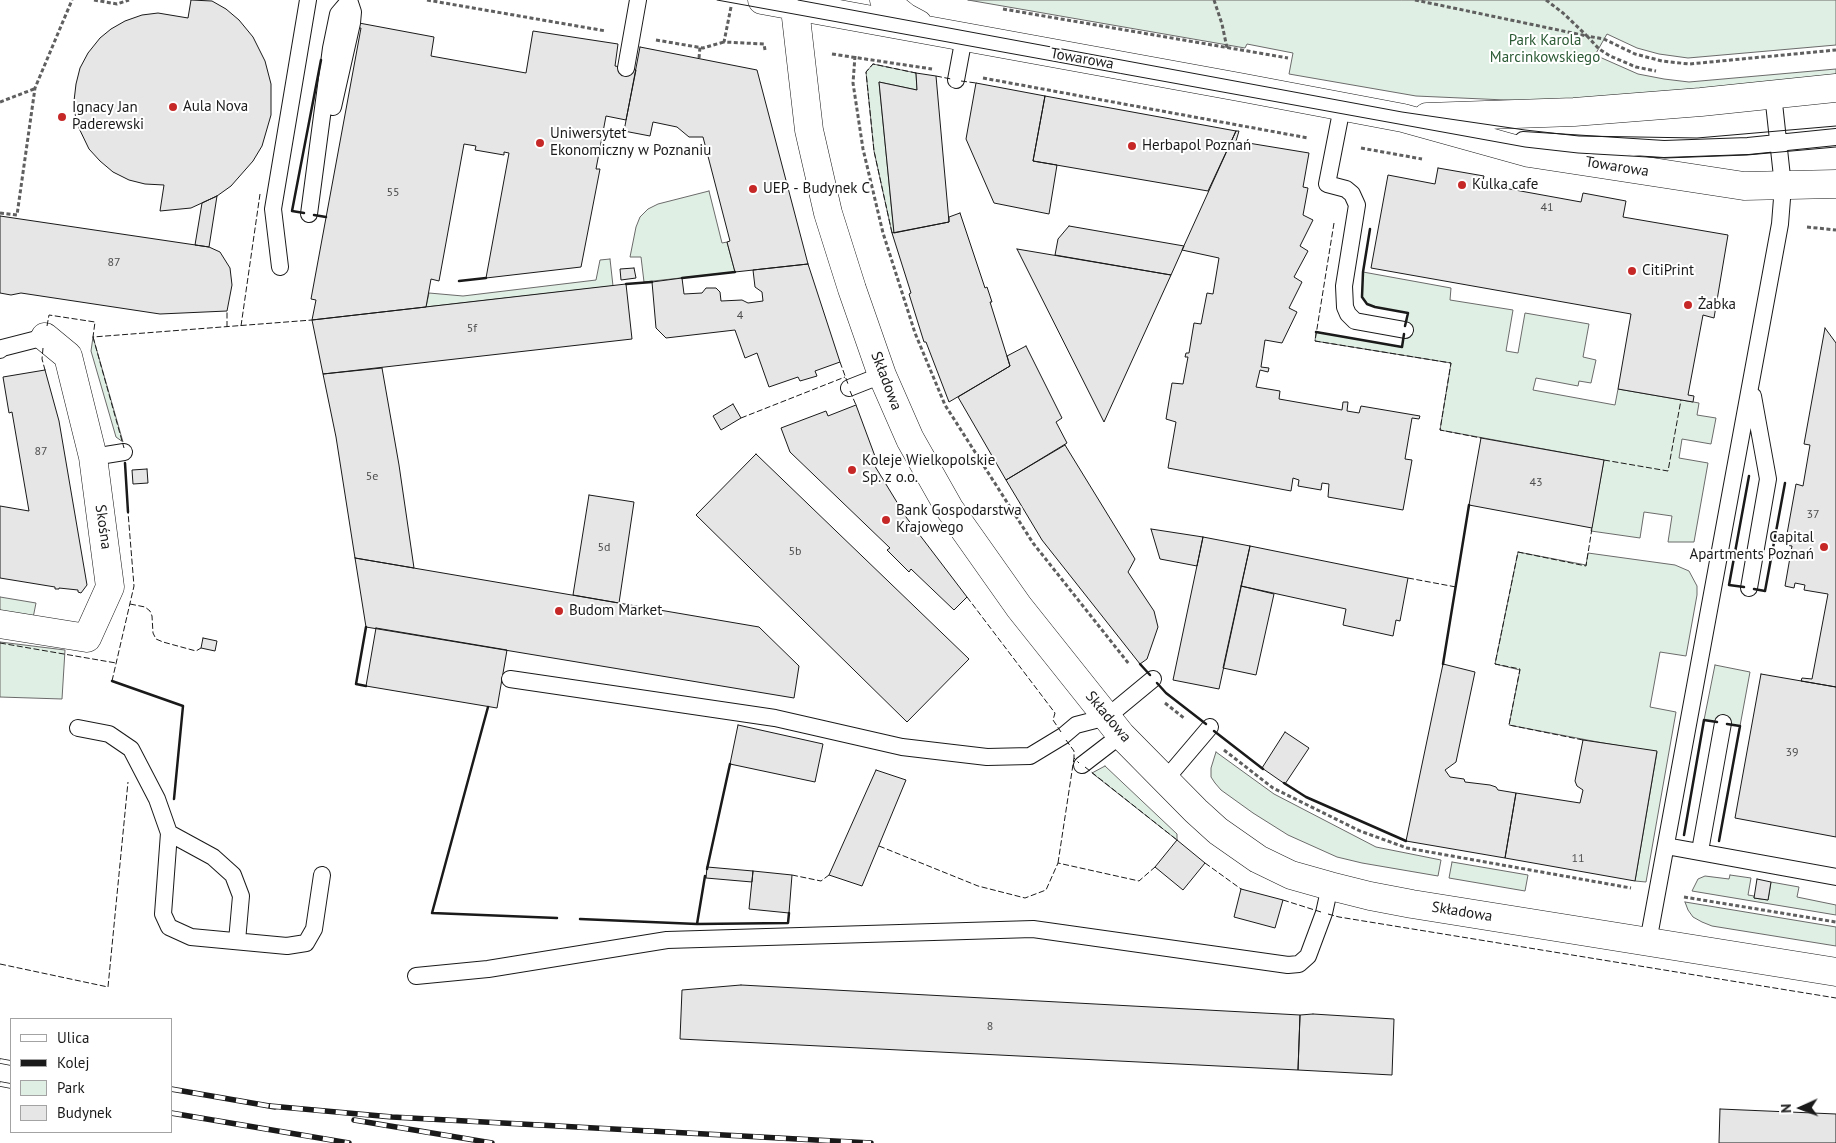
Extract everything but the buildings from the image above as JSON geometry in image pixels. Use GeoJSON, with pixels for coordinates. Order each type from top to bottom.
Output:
{"type":"FeatureCollection","features":[{"type":"Feature","properties":{"kind":"street","name":"Towarowa"},"geometry":{"type":"LineString","coordinates":[[762,0],[795,3],[933,32],[1403,118],[1529,153],[1744,186],[1836,184]]}},
{"type":"Feature","properties":{"kind":"street"},"geometry":{"type":"LineString","coordinates":[[884,0],[905,16],[933,32]]}},
{"type":"Feature","properties":{"kind":"street","name":"Składowa"},"geometry":{"type":"LineString","coordinates":[[795,3],[809,130],[826,204],[852,289],[882,375],[910,439],[948,508],[1019,607],[1114,726],[1165,780],[1218,831],[1241,848],[1278,869],[1330,886],[1387,899],[1836,972]]}},
{"type":"Feature","properties":{"kind":"street","name":"Towarowa"},"geometry":{"type":"LineString","coordinates":[[1403,118],[1574,112],[1836,88]]}},
{"type":"Feature","properties":{"kind":"street","name":"Skośna"},"geometry":{"type":"LineString","coordinates":[[0,624],[87,638],[110,587],[93,457],[68,356],[46,337]]}},
{"type":"Feature","properties":{"kind":"lane"},"geometry":{"type":"LineString","coordinates":[[280,267],[273,208],[308,0]]}},
{"type":"Feature","properties":{"kind":"lane"},"geometry":{"type":"LineString","coordinates":[[349,0],[353,12],[352,23],[309,214],[331,48],[338,14],[349,0]]}},
{"type":"Feature","properties":{"kind":"lane"},"geometry":{"type":"LineString","coordinates":[[626,68],[638,0]]}},
{"type":"Feature","properties":{"kind":"lane"},"geometry":{"type":"LineString","coordinates":[[957,76],[964,37]]}},
{"type":"Feature","properties":{"kind":"lane"},"geometry":{"type":"LineString","coordinates":[[1648,942],[1780,224],[1783,186],[1773,94]]}},
{"type":"Feature","properties":{"kind":"lane"},"geometry":{"type":"LineString","coordinates":[[1342,107],[1327,184],[1346,189],[1352,194],[1357,205],[1344,286],[1345,307],[1354,321],[1405,330]]}},
{"type":"Feature","properties":{"kind":"lane","name":"Towarowa"},"geometry":{"type":"LineString","coordinates":[[1403,118],[1525,140],[1632,148],[1698,148],[1836,137]]}},
{"type":"Feature","properties":{"kind":"lane"},"geometry":{"type":"LineString","coordinates":[[0,350],[46,337]]}},
{"type":"Feature","properties":{"kind":"lane"},"geometry":{"type":"LineString","coordinates":[[849,388],[882,375]]}},
{"type":"Feature","properties":{"kind":"lane"},"geometry":{"type":"LineString","coordinates":[[1749,588],[1768,479],[1751,387]]}},
{"type":"Feature","properties":{"kind":"lane"},"geometry":{"type":"LineString","coordinates":[[93,457],[124,452]]}},
{"type":"Feature","properties":{"kind":"lane"},"geometry":{"type":"LineString","coordinates":[[510,679],[775,718],[902,747],[987,757],[1030,756],[1063,736],[1076,725],[1114,726]]}},
{"type":"Feature","properties":{"kind":"lane"},"geometry":{"type":"LineString","coordinates":[[1082,765],[1149,682]]}},
{"type":"Feature","properties":{"kind":"lane"},"geometry":{"type":"LineString","coordinates":[[1700,852],[1722,723]]}},
{"type":"Feature","properties":{"kind":"lane"},"geometry":{"type":"LineString","coordinates":[[78,728],[109,734],[131,749],[157,798],[169,832],[162,914],[169,927],[191,937],[287,946],[306,943],[314,929],[322,875]]}},
{"type":"Feature","properties":{"kind":"lane"},"geometry":{"type":"LineString","coordinates":[[1165,780],[1207,731]]}},
{"type":"Feature","properties":{"kind":"lane"},"geometry":{"type":"LineString","coordinates":[[169,832],[213,856],[233,875],[241,896],[237,941]]}},
{"type":"Feature","properties":{"kind":"lane"},"geometry":{"type":"LineString","coordinates":[[1666,846],[1836,877]]}},
{"type":"Feature","properties":{"kind":"lane"},"geometry":{"type":"LineString","coordinates":[[416,976],[488,969],[667,940],[1033,929],[1299,964],[1308,956],[1324,912],[1330,886]]}},
{"type":"Feature","properties":{"kind":"path"},"geometry":{"type":"LineString","coordinates":[[0,213],[17,217],[35,88],[72,0]]}},
{"type":"Feature","properties":{"kind":"path"},"geometry":{"type":"LineString","coordinates":[[94,0],[117,4],[129,0]]}},
{"type":"Feature","properties":{"kind":"path"},"geometry":{"type":"LineString","coordinates":[[426,0],[700,47],[724,42],[764,44],[766,53]]}},
{"type":"Feature","properties":{"kind":"path"},"geometry":{"type":"LineString","coordinates":[[1214,0],[1227,48]]}},
{"type":"Feature","properties":{"kind":"path"},"geometry":{"type":"LineString","coordinates":[[1416,0],[1604,39],[1644,56],[1662,61],[1688,64],[1836,50]]}},
{"type":"Feature","properties":{"kind":"path"},"geometry":{"type":"LineString","coordinates":[[1546,0],[1599,49],[1610,56],[1636,67],[1663,73]]}},
{"type":"Feature","properties":{"kind":"path"},"geometry":{"type":"LineString","coordinates":[[724,42],[731,2]]}},
{"type":"Feature","properties":{"kind":"path"},"geometry":{"type":"LineString","coordinates":[[1002,9],[1288,58]]}},
{"type":"Feature","properties":{"kind":"path"},"geometry":{"type":"LineString","coordinates":[[699,58],[700,47]]}},
{"type":"Feature","properties":{"kind":"path"},"geometry":{"type":"LineString","coordinates":[[800,51],[855,56],[1431,161]]}},
{"type":"Feature","properties":{"kind":"path"},"geometry":{"type":"LineString","coordinates":[[855,56],[853,83],[863,149],[883,233],[915,333],[945,405],[1033,543],[1149,682],[1159,699],[1207,731],[1273,788],[1360,831],[1388,841],[1416,849],[1658,893],[1836,922]]}},
{"type":"Feature","properties":{"kind":"path"},"geometry":{"type":"LineString","coordinates":[[0,102],[35,88]]}},
{"type":"Feature","properties":{"kind":"green space","name":"Park Karola Marcinkowskiego"},"geometry":{"type":"Polygon","coordinates":[[[968,0],[1836,0],[1836,45],[1688,58],[1659,54],[1637,48],[1607,34],[1595,55],[1638,74],[1689,82],[1836,69],[1836,76],[1585,99],[1528,101],[1416,96],[1289,74],[1293,53],[1247,44],[1245,48],[968,0]]]}},
{"type":"Feature","properties":{"kind":"green space"},"geometry":{"type":"Polygon","coordinates":[[[873,64],[916,73],[917,90],[879,82],[894,233],[892,233],[874,151],[866,72],[873,64]]]}},
{"type":"Feature","properties":{"kind":"green space"},"geometry":{"type":"Polygon","coordinates":[[[709,191],[722,243],[727,242],[735,272],[644,282],[641,257],[630,257],[640,217],[648,209],[658,204],[709,191]]]}},
{"type":"Feature","properties":{"kind":"green space"},"geometry":{"type":"Polygon","coordinates":[[[610,259],[613,286],[426,307],[429,293],[463,296],[596,280],[600,260],[610,259]]]}},
{"type":"Feature","properties":{"kind":"green space"},"geometry":{"type":"Polygon","coordinates":[[[1363,272],[1451,288],[1450,300],[1513,310],[1506,351],[1518,353],[1525,313],[1589,324],[1583,357],[1596,360],[1591,383],[1579,381],[1578,386],[1536,378],[1533,390],[1615,405],[1618,389],[1699,403],[1697,415],[1716,418],[1711,444],[1682,439],[1679,458],[1708,463],[1694,542],[1668,542],[1672,516],[1644,512],[1640,538],[1591,531],[1604,460],[1440,430],[1451,363],[1315,341],[1316,332],[1402,347],[1408,313],[1367,304],[1362,297],[1363,272]]]}},
{"type":"Feature","properties":{"kind":"green space"},"geometry":{"type":"Polygon","coordinates":[[[93,337],[123,442],[116,437],[91,351],[93,337]]]}},
{"type":"Feature","properties":{"kind":"green space"},"geometry":{"type":"Polygon","coordinates":[[[1518,552],[1586,565],[1588,553],[1675,565],[1689,571],[1697,586],[1686,656],[1660,652],[1650,707],[1676,712],[1646,882],[1635,881],[1657,752],[1509,725],[1520,670],[1495,664],[1518,552]]]}},
{"type":"Feature","properties":{"kind":"green space"},"geometry":{"type":"Polygon","coordinates":[[[0,597],[36,603],[33,618],[0,612],[0,597]]]}},
{"type":"Feature","properties":{"kind":"green space"},"geometry":{"type":"Polygon","coordinates":[[[0,642],[65,650],[62,699],[0,697],[0,642]]]}},
{"type":"Feature","properties":{"kind":"green space"},"geometry":{"type":"Polygon","coordinates":[[[1715,665],[1750,672],[1740,726],[1704,720],[1715,665]]]}},
{"type":"Feature","properties":{"kind":"green space"},"geometry":{"type":"Polygon","coordinates":[[[1216,752],[1274,794],[1376,847],[1441,860],[1438,876],[1337,857],[1288,835],[1221,790],[1211,777],[1211,768],[1216,752]]]}},
{"type":"Feature","properties":{"kind":"green space"},"geometry":{"type":"Polygon","coordinates":[[[1105,766],[1177,834],[1177,840],[1092,773],[1105,766]]]}},
{"type":"Feature","properties":{"kind":"green space"},"geometry":{"type":"Polygon","coordinates":[[[1452,862],[1528,875],[1525,891],[1449,878],[1452,862]]]}},
{"type":"Feature","properties":{"kind":"green space"},"geometry":{"type":"Polygon","coordinates":[[[1730,875],[1751,878],[1748,895],[1754,896],[1754,898],[1768,900],[1771,882],[1799,887],[1797,897],[1836,905],[1836,915],[1692,891],[1698,879],[1705,876],[1729,879],[1730,875]]]}},
{"type":"Feature","properties":{"kind":"green space"},"geometry":{"type":"Polygon","coordinates":[[[1685,902],[1836,927],[1836,946],[1712,926],[1693,917],[1685,902]]]}},
{"type":"Feature","properties":{"kind":"tram line"},"geometry":{"type":"LineString","coordinates":[[717,0],[1525,147],[1578,153],[1665,158],[1747,155],[1836,147]]}},
{"type":"Feature","properties":{"kind":"tram line"},"geometry":{"type":"LineString","coordinates":[[798,0],[1402,112],[1525,130],[1579,136],[1697,138],[1836,126]]}},
{"type":"Feature","properties":{"kind":"railway"},"geometry":{"type":"LineString","coordinates":[[0,1061],[10,1063]]}},
{"type":"Feature","properties":{"kind":"railway"},"geometry":{"type":"LineString","coordinates":[[0,1084],[10,1086]]}},
{"type":"Feature","properties":{"kind":"railway"},"geometry":{"type":"LineString","coordinates":[[172,1089],[275,1107]]}},
{"type":"Feature","properties":{"kind":"railway"},"geometry":{"type":"LineString","coordinates":[[270,1106],[392,1117],[871,1143]]}},
{"type":"Feature","properties":{"kind":"railway"},"geometry":{"type":"LineString","coordinates":[[172,1113],[349,1143]]}},
{"type":"Feature","properties":{"kind":"railway"},"geometry":{"type":"LineString","coordinates":[[354,1120],[492,1143]]}},
{"type":"Feature","properties":{"kind":"fence"},"geometry":{"type":"LineString","coordinates":[[892,233],[874,151],[866,72],[873,64],[916,73]]}},
{"type":"Feature","properties":{"kind":"fence"},"geometry":{"type":"LineString","coordinates":[[936,76],[951,79]]}},
{"type":"Feature","properties":{"kind":"fence"},"geometry":{"type":"LineString","coordinates":[[961,81],[976,83]]}},
{"type":"Feature","properties":{"kind":"fence"},"geometry":{"type":"LineString","coordinates":[[241,326],[260,194]]}},
{"type":"Feature","properties":{"kind":"fence"},"geometry":{"type":"LineString","coordinates":[[1334,223],[1315,341],[1451,363],[1440,430],[1481,438]]}},
{"type":"Feature","properties":{"kind":"fence"},"geometry":{"type":"LineString","coordinates":[[227,311],[227,327]]}},
{"type":"Feature","properties":{"kind":"fence"},"geometry":{"type":"LineString","coordinates":[[47,326],[49,315],[95,322],[93,337],[312,320]]}},
{"type":"Feature","properties":{"kind":"fence"},"geometry":{"type":"LineString","coordinates":[[93,337],[124,448]]}},
{"type":"Feature","properties":{"kind":"fence"},"geometry":{"type":"LineString","coordinates":[[43,348],[42,359],[45,370]]}},
{"type":"Feature","properties":{"kind":"fence"},"geometry":{"type":"LineString","coordinates":[[840,362],[848,384]]}},
{"type":"Feature","properties":{"kind":"fence"},"geometry":{"type":"LineString","coordinates":[[741,418],[845,377]]}},
{"type":"Feature","properties":{"kind":"fence"},"geometry":{"type":"LineString","coordinates":[[850,391],[856,405]]}},
{"type":"Feature","properties":{"kind":"fence"},"geometry":{"type":"LineString","coordinates":[[1604,460],[1668,471],[1681,400]]}},
{"type":"Feature","properties":{"kind":"fence"},"geometry":{"type":"LineString","coordinates":[[112,681],[134,586],[128,512]]}},
{"type":"Feature","properties":{"kind":"fence"},"geometry":{"type":"LineString","coordinates":[[1583,740],[1509,725],[1520,669],[1495,664],[1518,552],[1586,566],[1592,528]]}},
{"type":"Feature","properties":{"kind":"fence"},"geometry":{"type":"LineString","coordinates":[[1408,578],[1456,587]]}},
{"type":"Feature","properties":{"kind":"fence"},"geometry":{"type":"LineString","coordinates":[[967,597],[1055,713],[1053,720],[1061,732]]}},
{"type":"Feature","properties":{"kind":"fence"},"geometry":{"type":"LineString","coordinates":[[130,604],[145,607],[150,611],[153,633],[156,639],[196,651],[201,648]]}},
{"type":"Feature","properties":{"kind":"fence"},"geometry":{"type":"LineString","coordinates":[[0,643],[116,663]]}},
{"type":"Feature","properties":{"kind":"fence"},"geometry":{"type":"LineString","coordinates":[[1066,740],[1074,751],[1074,758],[1079,763]]}},
{"type":"Feature","properties":{"kind":"fence"},"geometry":{"type":"LineString","coordinates":[[1058,863],[1074,758]]}},
{"type":"Feature","properties":{"kind":"fence"},"geometry":{"type":"LineString","coordinates":[[1085,767],[1177,840]]}},
{"type":"Feature","properties":{"kind":"fence"},"geometry":{"type":"LineString","coordinates":[[0,964],[108,987],[128,782]]}},
{"type":"Feature","properties":{"kind":"fence"},"geometry":{"type":"LineString","coordinates":[[879,846],[978,886],[1025,898],[1046,890],[1058,863],[1139,881],[1155,867]]}},
{"type":"Feature","properties":{"kind":"fence"},"geometry":{"type":"LineString","coordinates":[[1205,863],[1241,889]]}},
{"type":"Feature","properties":{"kind":"fence"},"geometry":{"type":"LineString","coordinates":[[792,875],[821,881],[829,875]]}},
{"type":"Feature","properties":{"kind":"fence"},"geometry":{"type":"LineString","coordinates":[[1283,900],[1321,912]]}},
{"type":"Feature","properties":{"kind":"fence"},"geometry":{"type":"LineString","coordinates":[[1328,914],[1836,998]]}},
{"type":"Feature","properties":{"kind":"wall"},"geometry":{"type":"LineString","coordinates":[[304,213],[292,211],[321,60]]}},
{"type":"Feature","properties":{"kind":"wall"},"geometry":{"type":"LineString","coordinates":[[314,215],[326,217]]}},
{"type":"Feature","properties":{"kind":"wall"},"geometry":{"type":"LineString","coordinates":[[1370,229],[1363,272],[1362,297],[1367,304],[1375,307],[1408,313],[1405,326]]}},
{"type":"Feature","properties":{"kind":"wall"},"geometry":{"type":"LineString","coordinates":[[682,278],[735,272]]}},
{"type":"Feature","properties":{"kind":"wall"},"geometry":{"type":"LineString","coordinates":[[459,281],[486,278]]}},
{"type":"Feature","properties":{"kind":"wall"},"geometry":{"type":"LineString","coordinates":[[626,284],[652,282]]}},
{"type":"Feature","properties":{"kind":"wall"},"geometry":{"type":"LineString","coordinates":[[1316,332],[1402,347],[1404,334]]}},
{"type":"Feature","properties":{"kind":"wall"},"geometry":{"type":"LineString","coordinates":[[125,463],[128,512]]}},
{"type":"Feature","properties":{"kind":"wall"},"geometry":{"type":"LineString","coordinates":[[1744,587],[1729,585],[1749,476]]}},
{"type":"Feature","properties":{"kind":"wall"},"geometry":{"type":"LineString","coordinates":[[1754,589],[1765,591],[1785,483]]}},
{"type":"Feature","properties":{"kind":"wall"},"geometry":{"type":"LineString","coordinates":[[1443,664],[1469,505]]}},
{"type":"Feature","properties":{"kind":"wall"},"geometry":{"type":"LineString","coordinates":[[366,627],[356,684],[366,686]]}},
{"type":"Feature","properties":{"kind":"wall"},"geometry":{"type":"LineString","coordinates":[[1140,664],[1150,675]]}},
{"type":"Feature","properties":{"kind":"wall"},"geometry":{"type":"LineString","coordinates":[[112,681],[183,706],[174,799]]}},
{"type":"Feature","properties":{"kind":"wall"},"geometry":{"type":"LineString","coordinates":[[1157,683],[1166,693],[1206,724]]}},
{"type":"Feature","properties":{"kind":"wall"},"geometry":{"type":"LineString","coordinates":[[488,707],[432,913],[557,918]]}},
{"type":"Feature","properties":{"kind":"wall"},"geometry":{"type":"LineString","coordinates":[[1684,835],[1704,720],[1717,722]]}},
{"type":"Feature","properties":{"kind":"wall"},"geometry":{"type":"LineString","coordinates":[[1719,841],[1740,726],[1727,724]]}},
{"type":"Feature","properties":{"kind":"wall"},"geometry":{"type":"LineString","coordinates":[[1214,731],[1263,769]]}},
{"type":"Feature","properties":{"kind":"wall"},"geometry":{"type":"LineString","coordinates":[[707,869],[730,764]]}},
{"type":"Feature","properties":{"kind":"wall"},"geometry":{"type":"LineString","coordinates":[[1284,783],[1306,797],[1406,841]]}},
{"type":"Feature","properties":{"kind":"wall"},"geometry":{"type":"LineString","coordinates":[[697,924],[705,876]]}},
{"type":"Feature","properties":{"kind":"wall"},"geometry":{"type":"LineString","coordinates":[[580,919],[697,924],[788,923],[789,913]]}},
{"type":"Feature","properties":{"kind":"place","name":"Aula Nova"},"geometry":{"type":"Point","coordinates":[173,107]}},
{"type":"Feature","properties":{"kind":"place","name":"Ignacy Jan Paderewski"},"geometry":{"type":"Point","coordinates":[62,117]}},
{"type":"Feature","properties":{"kind":"place","name":"Uniwersytet Ekonomiczny w Poznaniu"},"geometry":{"type":"Point","coordinates":[540,143]}},
{"type":"Feature","properties":{"kind":"place","name":"Herbapol Poznań"},"geometry":{"type":"Point","coordinates":[1132,146]}},
{"type":"Feature","properties":{"kind":"place","name":"Kulka cafe"},"geometry":{"type":"Point","coordinates":[1462,185]}},
{"type":"Feature","properties":{"kind":"place","name":"UEP - Budynek C"},"geometry":{"type":"Point","coordinates":[753,189]}},
{"type":"Feature","properties":{"kind":"place","name":"CitiPrint"},"geometry":{"type":"Point","coordinates":[1632,271]}},
{"type":"Feature","properties":{"kind":"place","name":"Żabka"},"geometry":{"type":"Point","coordinates":[1688,305]}},
{"type":"Feature","properties":{"kind":"place","name":"Koleje Wielkopolskie Sp. z o.o."},"geometry":{"type":"Point","coordinates":[852,470]}},
{"type":"Feature","properties":{"kind":"place","name":"Bank Gospodarstwa Krajowego"},"geometry":{"type":"Point","coordinates":[886,520]}},
{"type":"Feature","properties":{"kind":"place","name":"Capital Apartments Poznań"},"geometry":{"type":"Point","coordinates":[1824,547]}},
{"type":"Feature","properties":{"kind":"place","name":"Budom Market"},"geometry":{"type":"Point","coordinates":[559,611]}}]}
